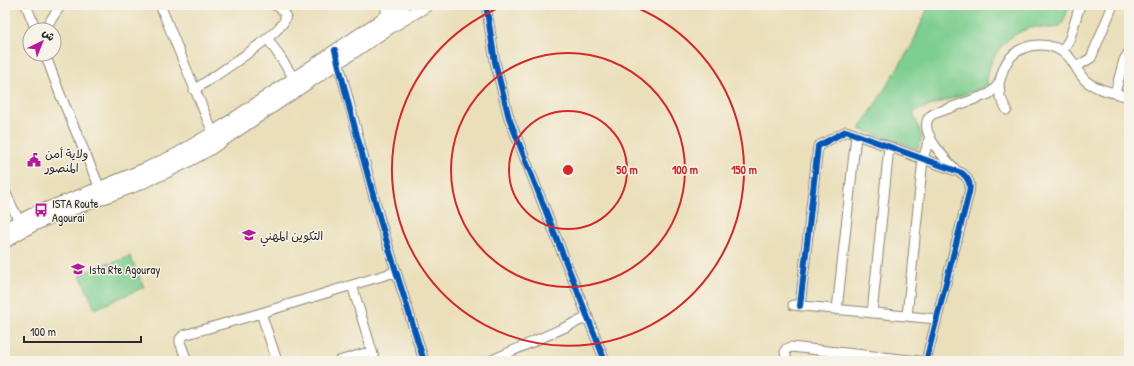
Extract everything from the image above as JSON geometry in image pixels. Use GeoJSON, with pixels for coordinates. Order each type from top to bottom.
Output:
{"type":"FeatureCollection","features":[{"type":"Feature","properties":{"kind":"main road"},"geometry":{"type":"LineString","coordinates":[[5,229],[44,220],[102,193],[148,168],[176,155],[213,133],[404,5]]}},
{"type":"Feature","properties":{"kind":"main road"},"geometry":{"type":"LineString","coordinates":[[102,193],[168,172],[208,150],[338,63],[388,16],[427,5]]}},
{"type":"Feature","properties":{"kind":"main road"},"geometry":{"type":"LineString","coordinates":[[5,242],[15,234],[21,225]]}},
{"type":"Feature","properties":{"kind":"street"},"geometry":{"type":"LineString","coordinates":[[26,5],[33,22]]}},
{"type":"Feature","properties":{"kind":"street"},"geometry":{"type":"LineString","coordinates":[[49,22],[61,5]]}},
{"type":"Feature","properties":{"kind":"street"},"geometry":{"type":"LineString","coordinates":[[160,5],[213,133]]}},
{"type":"Feature","properties":{"kind":"street"},"geometry":{"type":"LineString","coordinates":[[194,90],[268,39],[281,26],[285,20],[284,11],[275,5]]}},
{"type":"Feature","properties":{"kind":"street"},"geometry":{"type":"LineString","coordinates":[[486,5],[495,62],[509,118],[605,361]]}},
{"type":"Feature","properties":{"kind":"street"},"geometry":{"type":"LineString","coordinates":[[1062,52],[1070,38],[1080,5]]}},
{"type":"Feature","properties":{"kind":"street"},"geometry":{"type":"LineString","coordinates":[[1076,67],[1091,58],[1113,5]]}},
{"type":"Feature","properties":{"kind":"street"},"geometry":{"type":"LineString","coordinates":[[268,39],[294,78]]}},
{"type":"Feature","properties":{"kind":"street"},"geometry":{"type":"LineString","coordinates":[[1007,110],[1000,97],[999,83],[1002,69],[1010,58],[1020,50],[1032,46],[1045,45],[1058,49],[1068,56],[1080,74],[1087,81],[1097,87],[1129,97]]}},
{"type":"Feature","properties":{"kind":"street"},"geometry":{"type":"LineString","coordinates":[[335,50],[380,220],[424,361]]}},
{"type":"Feature","properties":{"kind":"street"},"geometry":{"type":"LineString","coordinates":[[1115,93],[1124,60],[1129,52]]}},
{"type":"Feature","properties":{"kind":"street"},"geometry":{"type":"LineString","coordinates":[[48,62],[102,193]]}},
{"type":"Feature","properties":{"kind":"street"},"geometry":{"type":"LineString","coordinates":[[957,170],[940,151],[930,136],[926,126],[928,119],[930,116],[989,94],[999,83]]}},
{"type":"Feature","properties":{"kind":"street"},"geometry":{"type":"LineString","coordinates":[[926,361],[970,188],[966,176],[957,170],[846,131],[818,146],[796,306],[936,319]]}},
{"type":"Feature","properties":{"kind":"street"},"geometry":{"type":"LineString","coordinates":[[837,310],[856,135]]}},
{"type":"Feature","properties":{"kind":"street"},"geometry":{"type":"LineString","coordinates":[[907,316],[923,159],[930,136]]}},
{"type":"Feature","properties":{"kind":"street"},"geometry":{"type":"LineString","coordinates":[[872,313],[889,147]]}},
{"type":"Feature","properties":{"kind":"street"},"geometry":{"type":"LineString","coordinates":[[5,192],[21,225]]}},
{"type":"Feature","properties":{"kind":"street"},"geometry":{"type":"LineString","coordinates":[[187,361],[180,342],[180,339],[184,335],[395,272]]}},
{"type":"Feature","properties":{"kind":"street"},"geometry":{"type":"LineString","coordinates":[[352,285],[376,361]]}},
{"type":"Feature","properties":{"kind":"street"},"geometry":{"type":"LineString","coordinates":[[261,313],[277,361]]}},
{"type":"Feature","properties":{"kind":"street"},"geometry":{"type":"LineString","coordinates":[[490,361],[588,317]]}},
{"type":"Feature","properties":{"kind":"street"},"geometry":{"type":"LineString","coordinates":[[787,361],[785,352],[786,349],[791,347],[919,361]]}},
{"type":"Feature","properties":{"kind":"street"},"geometry":{"type":"LineString","coordinates":[[339,361],[372,351]]}},
{"type":"Feature","properties":{"kind":"green space"},"geometry":{"type":"Polygon","coordinates":[[[929,5],[1069,5],[1064,21],[1058,27],[1036,27],[1026,29],[1008,40],[1001,47],[990,65],[987,86],[913,112],[922,137],[918,149],[860,129],[912,45],[929,5]]]}},
{"type":"Feature","properties":{"kind":"green space"},"geometry":{"type":"Polygon","coordinates":[[[130,256],[144,287],[95,309],[80,275],[109,262],[110,264],[130,256]]]}},
{"type":"Feature","properties":{"kind":"cycle path"},"geometry":{"type":"LineString","coordinates":[[486,5],[495,62],[509,118],[605,361]]}},
{"type":"Feature","properties":{"kind":"cycle path"},"geometry":{"type":"LineString","coordinates":[[335,50],[380,220],[424,361]]}},
{"type":"Feature","properties":{"kind":"cycle path"},"geometry":{"type":"LineString","coordinates":[[800,306],[818,146],[846,131],[962,173],[969,182],[969,193],[926,361]]}},
{"type":"Feature","properties":{"kind":"place","name":"ولاية أمن المنصور"},"geometry":{"type":"Point","coordinates":[34,160]}},
{"type":"Feature","properties":{"kind":"place","name":"ISTA Route Agourai"},"geometry":{"type":"Point","coordinates":[41,210]}},
{"type":"Feature","properties":{"kind":"place","name":"التكوين المهني"},"geometry":{"type":"Point","coordinates":[249,235]}},
{"type":"Feature","properties":{"kind":"place","name":"Ista Rte Agouray"},"geometry":{"type":"Point","coordinates":[78,269]}}]}
